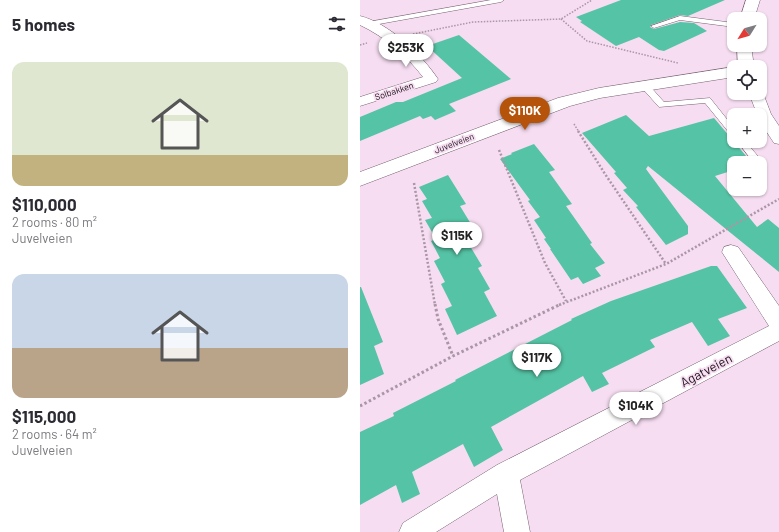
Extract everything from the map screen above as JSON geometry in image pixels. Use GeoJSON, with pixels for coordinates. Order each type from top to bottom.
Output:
{"type":"FeatureCollection","features":[{"type":"Feature","properties":{"kind":"street"},"geometry":{"type":"LineString","coordinates":[[749,12],[753,0]]}},
{"type":"Feature","properties":{"kind":"street","name":"Solbakken"},"geometry":{"type":"LineString","coordinates":[[360,102],[431,78],[419,62],[390,38],[364,22]]}},
{"type":"Feature","properties":{"kind":"street","name":"Juvelveien"},"geometry":{"type":"LineString","coordinates":[[360,179],[531,113],[564,102],[599,94],[727,73]]}},
{"type":"Feature","properties":{"kind":"street","name":"Juvelveien"},"geometry":{"type":"LineString","coordinates":[[690,80],[727,83]]}},
{"type":"Feature","properties":{"kind":"street"},"geometry":{"type":"LineString","coordinates":[[759,100],[764,114],[779,139]]}},
{"type":"Feature","properties":{"kind":"street"},"geometry":{"type":"LineString","coordinates":[[730,252],[779,323]]}},
{"type":"Feature","properties":{"kind":"street","name":"Agatveien"},"geometry":{"type":"LineString","coordinates":[[412,532],[506,474],[779,332]]}},
{"type":"Feature","properties":{"kind":"street"},"geometry":{"type":"LineString","coordinates":[[506,474],[517,532]]}},
{"type":"Feature","properties":{"kind":"lane"},"geometry":{"type":"LineString","coordinates":[[364,22],[501,0]]}},
{"type":"Feature","properties":{"kind":"lane"},"geometry":{"type":"LineString","coordinates":[[654,26],[680,18],[727,24]]}},
{"type":"Feature","properties":{"kind":"lane"},"geometry":{"type":"LineString","coordinates":[[645,86],[662,105],[707,100],[727,124]]}},
{"type":"Feature","properties":{"kind":"lane"},"geometry":{"type":"LineString","coordinates":[[746,148],[753,156]]}},
{"type":"Feature","properties":{"kind":"path"},"geometry":{"type":"LineString","coordinates":[[360,45],[473,22],[561,19],[592,0]]}},
{"type":"Feature","properties":{"kind":"path"},"geometry":{"type":"LineString","coordinates":[[561,19],[587,40],[683,64]]}},
{"type":"Feature","properties":{"kind":"path"},"geometry":{"type":"LineString","coordinates":[[574,124],[605,174],[666,264]]}},
{"type":"Feature","properties":{"kind":"path"},"geometry":{"type":"LineString","coordinates":[[499,150],[545,263],[566,301]]}},
{"type":"Feature","properties":{"kind":"path"},"geometry":{"type":"LineString","coordinates":[[414,183],[438,319],[453,356]]}},
{"type":"Feature","properties":{"kind":"path"},"geometry":{"type":"LineString","coordinates":[[360,406],[453,356],[566,301],[666,264],[779,199]]}},
{"type":"Feature","properties":{"kind":"building"},"geometry":{"type":"Polygon","coordinates":[[[621,0],[725,0],[688,16],[680,15],[651,25],[650,27],[654,29],[680,22],[694,23],[707,31],[664,51],[659,50],[639,37],[616,46],[580,22],[582,21],[576,17],[621,0]]]}},
{"type":"Feature","properties":{"kind":"building"},"geometry":{"type":"Polygon","coordinates":[[[459,35],[511,79],[449,104],[456,111],[435,120],[431,116],[423,119],[420,116],[360,141],[360,117],[396,102],[403,102],[462,78],[427,46],[459,35]]]}},
{"type":"Feature","properties":{"kind":"building"},"geometry":{"type":"Polygon","coordinates":[[[626,115],[649,136],[714,118],[727,133],[727,148],[739,148],[746,156],[727,156],[727,172],[715,176],[727,191],[727,196],[731,196],[757,227],[768,219],[779,228],[779,272],[648,166],[646,169],[688,226],[688,234],[666,245],[636,207],[638,206],[623,190],[627,188],[614,173],[616,172],[582,133],[626,115]]]}},
{"type":"Feature","properties":{"kind":"building"},"geometry":{"type":"Polygon","coordinates":[[[534,144],[555,170],[549,172],[572,204],[566,206],[592,243],[590,244],[605,263],[595,268],[601,276],[583,284],[578,277],[571,280],[550,249],[544,239],[546,238],[534,220],[540,217],[528,201],[530,200],[500,159],[534,144]]]}},
{"type":"Feature","properties":{"kind":"building"},"geometry":{"type":"Polygon","coordinates":[[[448,175],[466,204],[460,206],[471,224],[467,226],[477,243],[470,246],[482,266],[478,268],[490,289],[484,292],[497,316],[457,335],[445,309],[452,306],[441,284],[445,282],[434,261],[440,258],[431,241],[436,239],[425,220],[432,218],[422,201],[427,199],[419,187],[448,175]]]}},
{"type":"Feature","properties":{"kind":"building"},"geometry":{"type":"Polygon","coordinates":[[[711,266],[717,266],[747,308],[718,319],[730,336],[708,346],[692,322],[650,340],[655,347],[602,373],[609,384],[592,392],[583,376],[491,427],[503,450],[474,467],[463,444],[412,472],[420,494],[402,503],[396,485],[360,505],[360,432],[394,416],[393,413],[572,320],[571,319],[611,301],[711,266]]]}},
{"type":"Feature","properties":{"kind":"building"},"geometry":{"type":"Polygon","coordinates":[[[360,287],[383,342],[374,346],[384,374],[360,385],[360,287]]]}}]}
